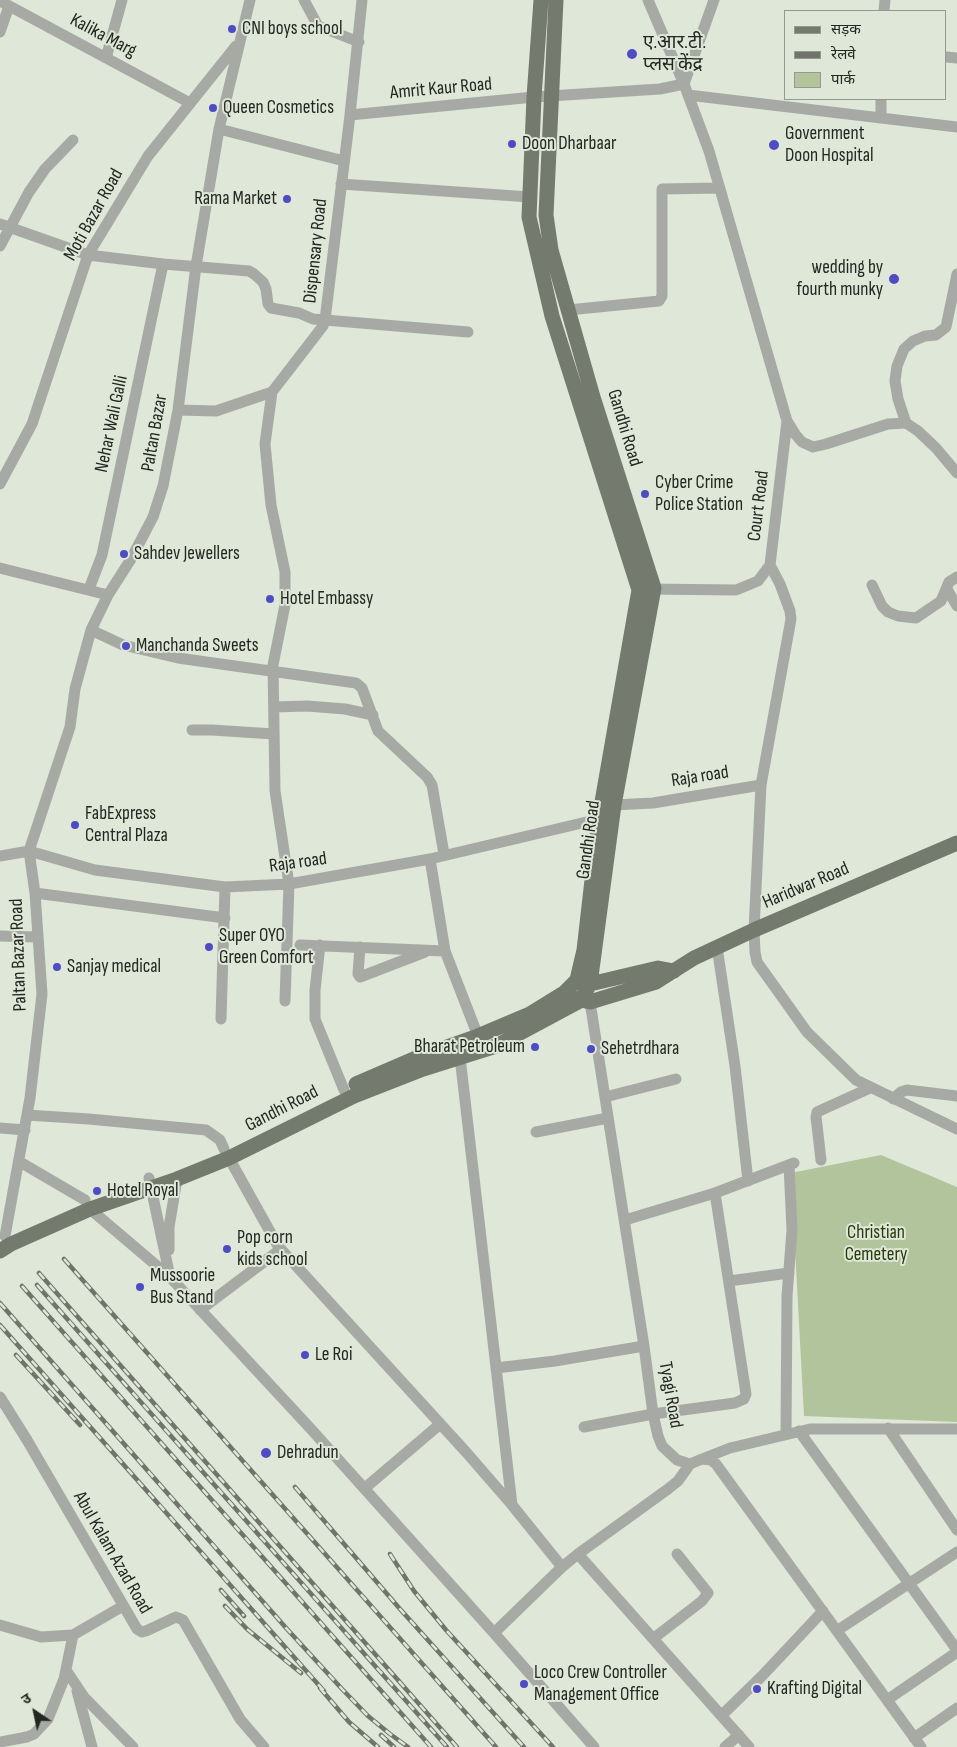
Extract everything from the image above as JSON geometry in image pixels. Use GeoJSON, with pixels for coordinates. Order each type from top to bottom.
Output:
{"type":"FeatureCollection","features":[{"type":"Feature","properties":{"kind":"main road","name":"Gandhi Road"},"geometry":{"type":"LineString","coordinates":[[541,0],[534,98],[529,217],[552,316],[646,589],[599,819],[584,950],[584,982]]}},
{"type":"Feature","properties":{"kind":"main road","name":"Gandhi Road"},"geometry":{"type":"LineString","coordinates":[[556,0],[546,215],[551,250],[594,397],[646,589],[614,805],[584,982]]}},
{"type":"Feature","properties":{"kind":"main road","name":"Haridwar Road"},"geometry":{"type":"LineString","coordinates":[[585,1002],[656,982],[694,958],[717,947],[957,843]]}},
{"type":"Feature","properties":{"kind":"main road"},"geometry":{"type":"LineString","coordinates":[[564,993],[585,1002],[584,982],[658,968],[674,971]]}},
{"type":"Feature","properties":{"kind":"main road","name":"Gandhi Road"},"geometry":{"type":"LineString","coordinates":[[3,1237],[227,1154],[344,1090],[421,1056],[478,1036],[530,1014],[584,982]]}},
{"type":"Feature","properties":{"kind":"main road","name":"Gandhi Road"},"geometry":{"type":"LineString","coordinates":[[150,1183],[177,1179],[354,1096],[423,1069],[496,1046],[585,1002]]}},
{"type":"Feature","properties":{"kind":"main road","name":"Gandhi Road"},"geometry":{"type":"LineString","coordinates":[[0,1251],[88,1205]]}},
{"type":"Feature","properties":{"kind":"street"},"geometry":{"type":"LineString","coordinates":[[106,58],[122,0]]}},
{"type":"Feature","properties":{"kind":"street","name":"Paltan Bazar"},"geometry":{"type":"LineString","coordinates":[[29,852],[70,727],[75,689],[91,630],[108,594],[131,559],[153,517],[163,486],[178,410],[196,266],[219,128],[250,0]]}},
{"type":"Feature","properties":{"kind":"street"},"geometry":{"type":"LineString","coordinates":[[304,0],[318,26],[359,42]]}},
{"type":"Feature","properties":{"kind":"street","name":"Dispensary Road"},"geometry":{"type":"LineString","coordinates":[[272,392],[320,331],[326,320],[359,42],[362,0]]}},
{"type":"Feature","properties":{"kind":"street","name":"Court Road"},"geometry":{"type":"LineString","coordinates":[[648,0],[686,89],[708,151],[787,421],[770,565],[780,584],[790,611],[790,619],[761,785],[754,930],[757,962],[807,1032],[856,1080],[957,1129]]}},
{"type":"Feature","properties":{"kind":"street"},"geometry":{"type":"LineString","coordinates":[[686,89],[714,0]]}},
{"type":"Feature","properties":{"kind":"street"},"geometry":{"type":"LineString","coordinates":[[0,32],[4,3]]}},
{"type":"Feature","properties":{"kind":"street","name":"Kalika Marg"},"geometry":{"type":"LineString","coordinates":[[4,3],[190,103]]}},
{"type":"Feature","properties":{"kind":"street","name":"Moti Bazar Road"},"geometry":{"type":"LineString","coordinates":[[0,484],[32,424],[88,255],[148,156],[239,42]]}},
{"type":"Feature","properties":{"kind":"street","name":"Amrit Kaur Road"},"geometry":{"type":"LineString","coordinates":[[350,115],[534,98],[660,89],[686,89],[880,118],[957,127]]}},
{"type":"Feature","properties":{"kind":"street"},"geometry":{"type":"LineString","coordinates":[[880,118],[881,100]]}},
{"type":"Feature","properties":{"kind":"street"},"geometry":{"type":"LineString","coordinates":[[219,128],[344,161]]}},
{"type":"Feature","properties":{"kind":"street"},"geometry":{"type":"LineString","coordinates":[[0,246],[6,226],[29,192],[45,169],[73,140]]}},
{"type":"Feature","properties":{"kind":"street"},"geometry":{"type":"LineString","coordinates":[[341,184],[530,197]]}},
{"type":"Feature","properties":{"kind":"street"},"geometry":{"type":"LineString","coordinates":[[568,310],[659,301],[662,296],[662,189],[719,188]]}},
{"type":"Feature","properties":{"kind":"street"},"geometry":{"type":"LineString","coordinates":[[6,226],[88,255],[163,264],[249,271],[263,282],[268,304],[271,308],[299,313],[313,319],[468,332]]}},
{"type":"Feature","properties":{"kind":"street","name":"Nehar Wali Galli"},"geometry":{"type":"LineString","coordinates":[[89,589],[102,555],[163,264]]}},
{"type":"Feature","properties":{"kind":"street"},"geometry":{"type":"LineString","coordinates":[[906,423],[898,399],[895,381],[897,366],[904,349],[913,341],[936,334],[946,327],[957,274]]}},
{"type":"Feature","properties":{"kind":"street"},"geometry":{"type":"LineString","coordinates":[[178,410],[224,410],[272,392],[265,444],[271,505],[285,572],[285,605],[273,671],[275,790],[289,884],[285,1001]]}},
{"type":"Feature","properties":{"kind":"street"},"geometry":{"type":"LineString","coordinates":[[787,421],[802,442],[812,446],[826,444],[888,424],[906,423],[918,431],[936,448],[957,473]]}},
{"type":"Feature","properties":{"kind":"street"},"geometry":{"type":"LineString","coordinates":[[646,589],[736,590],[758,580],[770,565]]}},
{"type":"Feature","properties":{"kind":"street"},"geometry":{"type":"LineString","coordinates":[[0,568],[108,594]]}},
{"type":"Feature","properties":{"kind":"street"},"geometry":{"type":"LineString","coordinates":[[872,584],[882,606],[888,612],[898,616],[916,618],[941,601],[949,582],[957,577]]}},
{"type":"Feature","properties":{"kind":"street"},"geometry":{"type":"LineString","coordinates":[[947,590],[957,606]]}},
{"type":"Feature","properties":{"kind":"street"},"geometry":{"type":"LineString","coordinates":[[91,630],[123,644],[178,658],[356,683],[362,688],[378,730],[427,777],[432,785],[444,854]]}},
{"type":"Feature","properties":{"kind":"street"},"geometry":{"type":"LineString","coordinates":[[274,707],[307,706],[345,709],[373,715]]}},
{"type":"Feature","properties":{"kind":"street"},"geometry":{"type":"LineString","coordinates":[[192,730],[274,734]]}},
{"type":"Feature","properties":{"kind":"street","name":"Raja road"},"geometry":{"type":"LineString","coordinates":[[614,805],[653,803],[761,785]]}},
{"type":"Feature","properties":{"kind":"street","name":"Raja road"},"geometry":{"type":"LineString","coordinates":[[0,856],[29,852],[95,870],[225,887],[289,884],[430,859],[444,854],[599,819]]}},
{"type":"Feature","properties":{"kind":"street","name":"Paltan Bazar Road"},"geometry":{"type":"LineString","coordinates":[[3,1237],[20,1162],[42,994],[35,893],[29,852]]}},
{"type":"Feature","properties":{"kind":"street"},"geometry":{"type":"LineString","coordinates":[[430,859],[446,951],[478,1036]]}},
{"type":"Feature","properties":{"kind":"street"},"geometry":{"type":"LineString","coordinates":[[221,1019],[225,887]]}},
{"type":"Feature","properties":{"kind":"street"},"geometry":{"type":"LineString","coordinates":[[35,893],[225,918]]}},
{"type":"Feature","properties":{"kind":"street"},"geometry":{"type":"LineString","coordinates":[[0,936],[37,937]]}},
{"type":"Feature","properties":{"kind":"street"},"geometry":{"type":"LineString","coordinates":[[300,945],[446,951]]}},
{"type":"Feature","properties":{"kind":"street"},"geometry":{"type":"LineString","coordinates":[[320,945],[315,990],[315,1019],[344,1090]]}},
{"type":"Feature","properties":{"kind":"street"},"geometry":{"type":"LineString","coordinates":[[717,947],[735,1066],[748,1181]]}},
{"type":"Feature","properties":{"kind":"street"},"geometry":{"type":"LineString","coordinates":[[360,948],[358,974],[360,977],[429,951]]}},
{"type":"Feature","properties":{"kind":"street","name":"Tyagi Road"},"geometry":{"type":"LineString","coordinates":[[585,1002],[605,1097],[653,1414],[662,1446],[677,1460],[690,1464]]}},
{"type":"Feature","properties":{"kind":"street"},"geometry":{"type":"LineString","coordinates":[[460,1057],[512,1505]]}},
{"type":"Feature","properties":{"kind":"street"},"geometry":{"type":"LineString","coordinates":[[605,1097],[676,1079]]}},
{"type":"Feature","properties":{"kind":"street"},"geometry":{"type":"LineString","coordinates":[[821,1160],[817,1112],[870,1088]]}},
{"type":"Feature","properties":{"kind":"street"},"geometry":{"type":"LineString","coordinates":[[893,1099],[906,1090],[957,1096]]}},
{"type":"Feature","properties":{"kind":"street"},"geometry":{"type":"LineString","coordinates":[[27,1115],[89,1118],[206,1130],[220,1140],[272,1238],[280,1249],[512,1505],[562,1567]]}},
{"type":"Feature","properties":{"kind":"street"},"geometry":{"type":"LineString","coordinates":[[536,1132],[608,1118]]}},
{"type":"Feature","properties":{"kind":"street"},"geometry":{"type":"LineString","coordinates":[[0,1128],[25,1130]]}},
{"type":"Feature","properties":{"kind":"street"},"geometry":{"type":"LineString","coordinates":[[20,1162],[88,1205],[170,1277],[365,1488],[594,1747]]}},
{"type":"Feature","properties":{"kind":"street"},"geometry":{"type":"LineString","coordinates":[[625,1220],[715,1193],[792,1164],[786,1434]]}},
{"type":"Feature","properties":{"kind":"street"},"geometry":{"type":"LineString","coordinates":[[170,1277],[169,1227],[177,1179]]}},
{"type":"Feature","properties":{"kind":"street"},"geometry":{"type":"LineString","coordinates":[[150,1183],[170,1277]]}},
{"type":"Feature","properties":{"kind":"street"},"geometry":{"type":"LineString","coordinates":[[584,1427],[653,1414],[735,1403],[744,1399],[746,1394],[715,1193]]}},
{"type":"Feature","properties":{"kind":"street"},"geometry":{"type":"LineString","coordinates":[[200,1310],[280,1249]]}},
{"type":"Feature","properties":{"kind":"street"},"geometry":{"type":"LineString","coordinates":[[729,1282],[789,1273]]}},
{"type":"Feature","properties":{"kind":"street"},"geometry":{"type":"LineString","coordinates":[[496,1368],[555,1361],[644,1346]]}},
{"type":"Feature","properties":{"kind":"street","name":"Abul Kalam Azad Road"},"geometry":{"type":"LineString","coordinates":[[0,1397],[137,1629],[142,1632],[146,1631],[176,1617],[182,1620],[240,1719],[264,1747]]}},
{"type":"Feature","properties":{"kind":"street"},"geometry":{"type":"LineString","coordinates":[[365,1488],[440,1425]]}},
{"type":"Feature","properties":{"kind":"street"},"geometry":{"type":"LineString","coordinates":[[888,1428],[957,1530]]}},
{"type":"Feature","properties":{"kind":"street"},"geometry":{"type":"LineString","coordinates":[[494,1632],[562,1567],[668,1489],[678,1480],[690,1464],[730,1448],[799,1431],[819,1429],[957,1428]]}},
{"type":"Feature","properties":{"kind":"street"},"geometry":{"type":"LineString","coordinates":[[799,1431],[957,1651],[887,1700]]}},
{"type":"Feature","properties":{"kind":"street"},"geometry":{"type":"LineString","coordinates":[[702,1459],[711,1460],[716,1464],[838,1630],[917,1742],[957,1708]]}},
{"type":"Feature","properties":{"kind":"street"},"geometry":{"type":"LineString","coordinates":[[838,1630],[957,1552]]}},
{"type":"Feature","properties":{"kind":"street"},"geometry":{"type":"LineString","coordinates":[[578,1554],[749,1747]]}},
{"type":"Feature","properties":{"kind":"street"},"geometry":{"type":"LineString","coordinates":[[654,1638],[702,1601],[708,1593],[677,1554]]}},
{"type":"Feature","properties":{"kind":"street"},"geometry":{"type":"LineString","coordinates":[[0,1625],[41,1637],[73,1635],[123,1606]]}},
{"type":"Feature","properties":{"kind":"street"},"geometry":{"type":"LineString","coordinates":[[722,1715],[824,1612]]}},
{"type":"Feature","properties":{"kind":"street"},"geometry":{"type":"LineString","coordinates":[[0,1742],[34,1734],[48,1719],[64,1679],[73,1635]]}},
{"type":"Feature","properties":{"kind":"street"},"geometry":{"type":"LineString","coordinates":[[66,1670],[77,1688],[133,1747]]}},
{"type":"Feature","properties":{"kind":"street"},"geometry":{"type":"LineString","coordinates":[[77,1688],[92,1747]]}},
{"type":"Feature","properties":{"kind":"street"},"geometry":{"type":"LineString","coordinates":[[725,1747],[739,1735]]}},
{"type":"Feature","properties":{"kind":"green space","name":"Christian Cemetery"},"geometry":{"type":"Polygon","coordinates":[[[881,1155],[957,1187],[957,1422],[804,1416],[791,1173],[881,1155]]]}},
{"type":"Feature","properties":{"kind":"railway"},"geometry":{"type":"LineString","coordinates":[[64,1259],[496,1747]]}},
{"type":"Feature","properties":{"kind":"railway"},"geometry":{"type":"LineString","coordinates":[[39,1273],[457,1747]]}},
{"type":"Feature","properties":{"kind":"railway"},"geometry":{"type":"LineString","coordinates":[[37,1285],[447,1747]]}},
{"type":"Feature","properties":{"kind":"railway"},"geometry":{"type":"LineString","coordinates":[[22,1286],[431,1747]]}},
{"type":"Feature","properties":{"kind":"railway"},"geometry":{"type":"LineString","coordinates":[[0,1303],[342,1689],[368,1716],[408,1747]]}},
{"type":"Feature","properties":{"kind":"railway"},"geometry":{"type":"LineString","coordinates":[[0,1325],[324,1691]]}},
{"type":"Feature","properties":{"kind":"railway"},"geometry":{"type":"LineString","coordinates":[[16,1355],[80,1425]]}},
{"type":"Feature","properties":{"kind":"railway"},"geometry":{"type":"LineString","coordinates":[[295,1487],[400,1609],[524,1747]]}},
{"type":"Feature","properties":{"kind":"railway"},"geometry":{"type":"LineString","coordinates":[[390,1554],[414,1591],[446,1630],[553,1747]]}},
{"type":"Feature","properties":{"kind":"railway"},"geometry":{"type":"LineString","coordinates":[[221,1590],[244,1616]]}},
{"type":"Feature","properties":{"kind":"railway"},"geometry":{"type":"LineString","coordinates":[[225,1606],[247,1629],[301,1673]]}},
{"type":"Feature","properties":{"kind":"railway"},"geometry":{"type":"LineString","coordinates":[[320,1688],[349,1722],[378,1747]]}},
{"type":"Feature","properties":{"kind":"railway"},"geometry":{"type":"LineString","coordinates":[[381,1735],[394,1747]]}},
{"type":"Feature","properties":{"kind":"place","name":"CNI boys school"},"geometry":{"type":"Point","coordinates":[232,29]}},
{"type":"Feature","properties":{"kind":"place","name":"ए.आर.टी. प्लस केंद्र"},"geometry":{"type":"Point","coordinates":[632,54]}},
{"type":"Feature","properties":{"kind":"place","name":"Queen Cosmetics"},"geometry":{"type":"Point","coordinates":[213,108]}},
{"type":"Feature","properties":{"kind":"place","name":"Doon Dharbaar"},"geometry":{"type":"Point","coordinates":[512,144]}},
{"type":"Feature","properties":{"kind":"place","name":"Government Doon Hospital"},"geometry":{"type":"Point","coordinates":[774,145]}},
{"type":"Feature","properties":{"kind":"place","name":"Rama Market"},"geometry":{"type":"Point","coordinates":[287,199]}},
{"type":"Feature","properties":{"kind":"place","name":"wedding by fourth munky"},"geometry":{"type":"Point","coordinates":[894,279]}},
{"type":"Feature","properties":{"kind":"place","name":"Cyber Crime Police Station"},"geometry":{"type":"Point","coordinates":[645,494]}},
{"type":"Feature","properties":{"kind":"place","name":"Sahdev Jewellers"},"geometry":{"type":"Point","coordinates":[124,554]}},
{"type":"Feature","properties":{"kind":"place","name":"Hotel Embassy"},"geometry":{"type":"Point","coordinates":[270,599]}},
{"type":"Feature","properties":{"kind":"place","name":"Manchanda Sweets"},"geometry":{"type":"Point","coordinates":[126,646]}},
{"type":"Feature","properties":{"kind":"place","name":"FabExpress Central Plaza"},"geometry":{"type":"Point","coordinates":[75,825]}},
{"type":"Feature","properties":{"kind":"place","name":"Super OYO Green Comfort"},"geometry":{"type":"Point","coordinates":[209,947]}},
{"type":"Feature","properties":{"kind":"place","name":"Sanjay medical"},"geometry":{"type":"Point","coordinates":[57,967]}},
{"type":"Feature","properties":{"kind":"place","name":"Bharat Petroleum"},"geometry":{"type":"Point","coordinates":[535,1047]}},
{"type":"Feature","properties":{"kind":"place","name":"Sehetrdhara"},"geometry":{"type":"Point","coordinates":[591,1049]}},
{"type":"Feature","properties":{"kind":"place","name":"Hotel Royal"},"geometry":{"type":"Point","coordinates":[97,1191]}},
{"type":"Feature","properties":{"kind":"place","name":"Pop corn kids school"},"geometry":{"type":"Point","coordinates":[227,1249]}},
{"type":"Feature","properties":{"kind":"place","name":"Mussoorie Bus Stand"},"geometry":{"type":"Point","coordinates":[140,1287]}},
{"type":"Feature","properties":{"kind":"place","name":"Le Roi"},"geometry":{"type":"Point","coordinates":[305,1355]}},
{"type":"Feature","properties":{"kind":"place","name":"Dehradun"},"geometry":{"type":"Point","coordinates":[266,1453]}},
{"type":"Feature","properties":{"kind":"place","name":"Loco Crew Controller Management Office"},"geometry":{"type":"Point","coordinates":[524,1684]}},
{"type":"Feature","properties":{"kind":"place","name":"Krafting Digital"},"geometry":{"type":"Point","coordinates":[757,1689]}}]}
